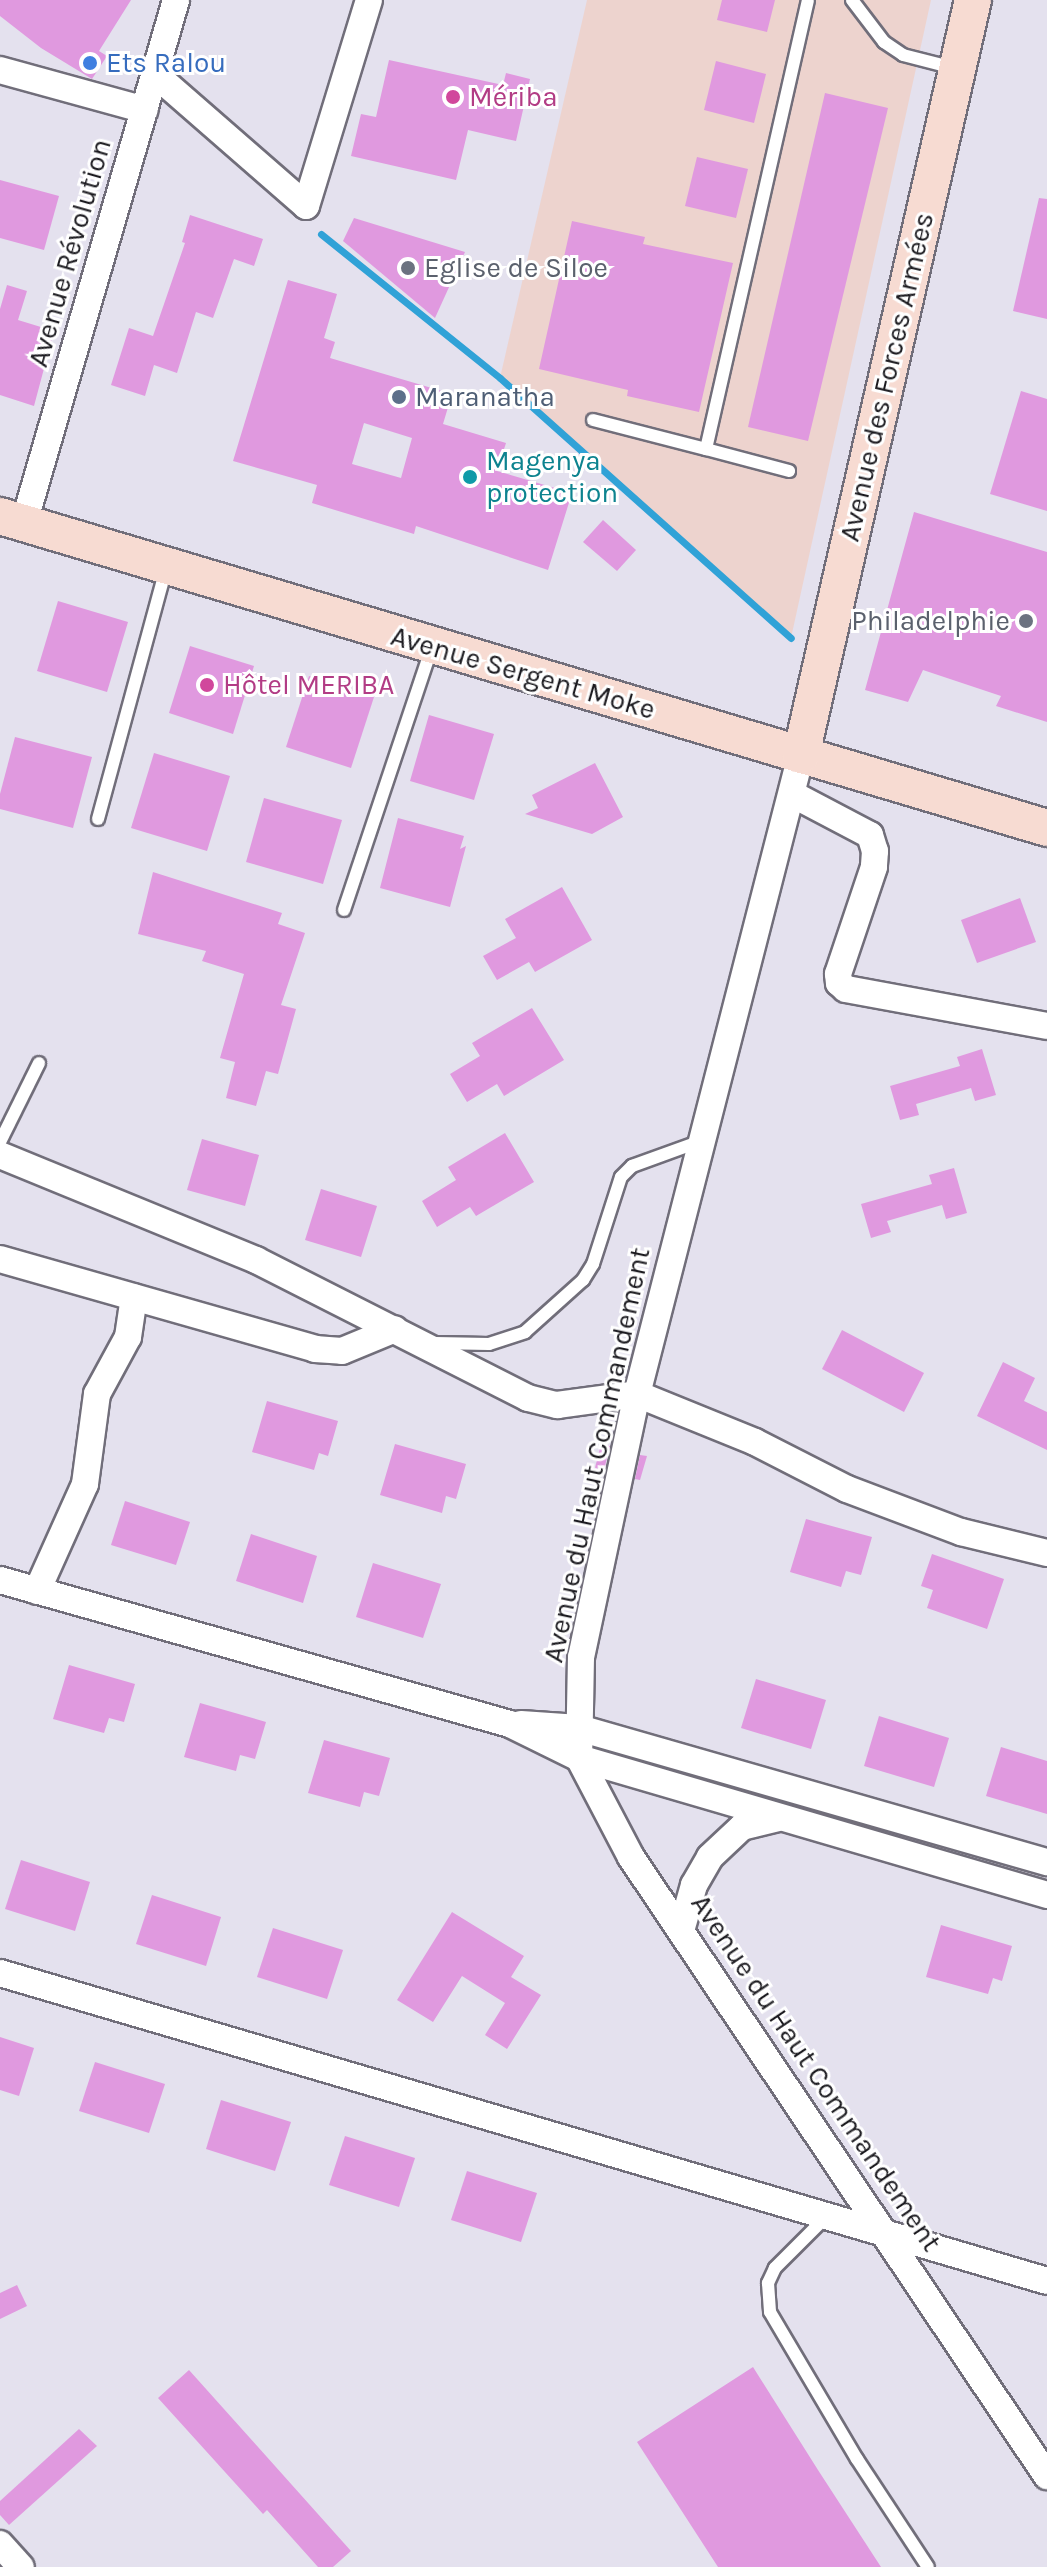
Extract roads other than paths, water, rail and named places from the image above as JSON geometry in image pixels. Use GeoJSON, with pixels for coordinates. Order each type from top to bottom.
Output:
{"type":"FeatureCollection","features":[{"type":"Feature","properties":{"kind":"main road","name":"Avenue des Forces Armées"},"geometry":{"type":"LineString","coordinates":[[801,755],[973,0]]}},
{"type":"Feature","properties":{"kind":"main road","name":"Avenue Sergent Moke"},"geometry":{"type":"LineString","coordinates":[[12,519],[432,647],[1047,828]]}},
{"type":"Feature","properties":{"kind":"street","name":"Avenue Révolution"},"geometry":{"type":"LineString","coordinates":[[12,519],[145,110],[176,0]]}},
{"type":"Feature","properties":{"kind":"street"},"geometry":{"type":"LineString","coordinates":[[156,75],[306,206],[369,0]]}},
{"type":"Feature","properties":{"kind":"street"},"geometry":{"type":"LineString","coordinates":[[0,70],[145,110]]}},
{"type":"Feature","properties":{"kind":"street","name":"Avenue du Haut Commandement"},"geometry":{"type":"LineString","coordinates":[[801,755],[637,1394],[581,1657],[579,1758],[631,1857],[1047,2476]]}},
{"type":"Feature","properties":{"kind":"street"},"geometry":{"type":"LineString","coordinates":[[792,794],[870,835],[875,851],[874,867],[838,974],[839,983],[846,989],[1047,1026]]}},
{"type":"Feature","properties":{"kind":"street"},"geometry":{"type":"LineString","coordinates":[[0,1155],[256,1260],[505,1387],[542,1402],[557,1405],[637,1394],[755,1442],[847,1489],[961,1532],[1047,1553]]}},
{"type":"Feature","properties":{"kind":"street"},"geometry":{"type":"LineString","coordinates":[[0,1259],[328,1351],[342,1351],[395,1329]]}},
{"type":"Feature","properties":{"kind":"street"},"geometry":{"type":"LineString","coordinates":[[37,1591],[85,1484],[97,1394],[128,1337],[134,1297]]}},
{"type":"Feature","properties":{"kind":"street"},"geometry":{"type":"LineString","coordinates":[[1,1584],[37,1591],[510,1724],[579,1758],[1047,1895]]}},
{"type":"Feature","properties":{"kind":"street"},"geometry":{"type":"LineString","coordinates":[[510,1724],[579,1728],[1047,1862]]}},
{"type":"Feature","properties":{"kind":"street"},"geometry":{"type":"LineString","coordinates":[[681,1931],[694,1885],[710,1857],[742,1827],[778,1817]]}},
{"type":"Feature","properties":{"kind":"street"},"geometry":{"type":"LineString","coordinates":[[0,1973],[1047,2281]]}},
{"type":"Feature","properties":{"kind":"street"},"geometry":{"type":"LineString","coordinates":[[0,2544],[21,2567]]}},
{"type":"Feature","properties":{"kind":"lane"},"geometry":{"type":"LineString","coordinates":[[706,449],[808,0]]}},
{"type":"Feature","properties":{"kind":"lane"},"geometry":{"type":"LineString","coordinates":[[852,0],[884,42],[903,55],[957,69]]}},
{"type":"Feature","properties":{"kind":"lane"},"geometry":{"type":"LineString","coordinates":[[593,420],[789,471]]}},
{"type":"Feature","properties":{"kind":"lane"},"geometry":{"type":"LineString","coordinates":[[98,819],[167,566]]}},
{"type":"Feature","properties":{"kind":"lane"},"geometry":{"type":"LineString","coordinates":[[344,910],[432,647]]}},
{"type":"Feature","properties":{"kind":"lane"},"geometry":{"type":"LineString","coordinates":[[0,1142],[39,1063]]}},
{"type":"Feature","properties":{"kind":"lane"},"geometry":{"type":"LineString","coordinates":[[424,1343],[489,1344],[525,1332],[583,1280],[593,1264],[621,1177],[632,1166],[701,1141]]}},
{"type":"Feature","properties":{"kind":"lane"},"geometry":{"type":"LineString","coordinates":[[827,2216],[775,2268],[768,2283],[770,2312],[857,2459],[928,2567]]}},
{"type":"Feature","properties":{"kind":"waterway"},"geometry":{"type":"LineString","coordinates":[[321,234],[500,378],[791,638]]}},
{"type":"Feature","properties":{"kind":"place","name":"Ets Ralou"},"geometry":{"type":"Point","coordinates":[90,63]}},
{"type":"Feature","properties":{"kind":"place","name":"Mériba"},"geometry":{"type":"Point","coordinates":[453,97]}},
{"type":"Feature","properties":{"kind":"place","name":"Eglise de Siloe"},"geometry":{"type":"Point","coordinates":[408,268]}},
{"type":"Feature","properties":{"kind":"place","name":"Maranatha"},"geometry":{"type":"Point","coordinates":[399,397]}},
{"type":"Feature","properties":{"kind":"place","name":"Magenya protection"},"geometry":{"type":"Point","coordinates":[470,477]}},
{"type":"Feature","properties":{"kind":"place","name":"Philadelphie"},"geometry":{"type":"Point","coordinates":[1026,621]}},
{"type":"Feature","properties":{"kind":"place","name":"Hôtel MERIBA"},"geometry":{"type":"Point","coordinates":[207,685]}}]}
